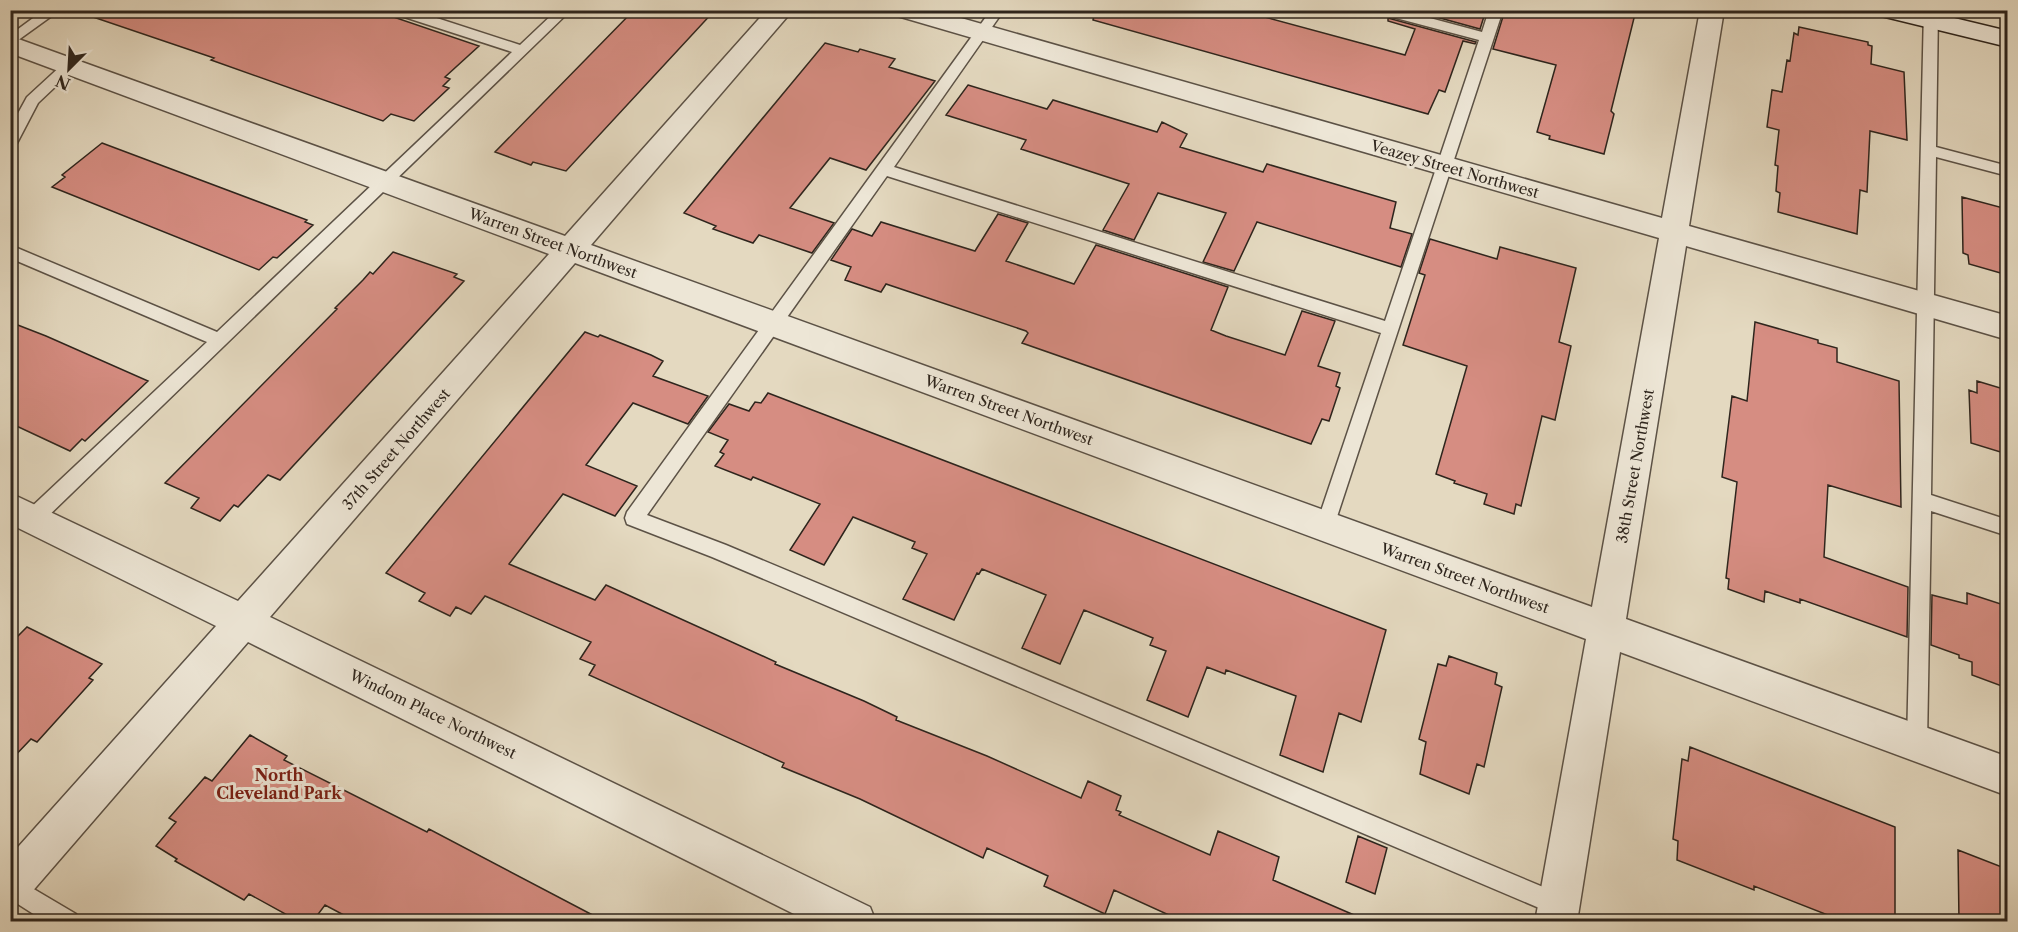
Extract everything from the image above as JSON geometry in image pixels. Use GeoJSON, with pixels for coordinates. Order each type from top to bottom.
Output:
{"type":"FeatureCollection","features":[{"type":"Feature","properties":{"kind":"street","name":"37th Street Northwest"},"geometry":{"type":"LineString","coordinates":[[11,887],[781,10]]}},
{"type":"Feature","properties":{"kind":"street","name":"Veazey Street Northwest"},"geometry":{"type":"LineString","coordinates":[[903,10],[2007,328]]}},
{"type":"Feature","properties":{"kind":"street","name":"38th Street Northwest"},"geometry":{"type":"LineString","coordinates":[[1558,917],[1712,10]]}},
{"type":"Feature","properties":{"kind":"street"},"geometry":{"type":"LineString","coordinates":[[1886,10],[1931,16],[2007,39]]}},
{"type":"Feature","properties":{"kind":"street","name":"Warren Street Northwest"},"geometry":{"type":"LineString","coordinates":[[10,43],[2007,777]]}},
{"type":"Feature","properties":{"kind":"street","name":"Windom Place Northwest"},"geometry":{"type":"LineString","coordinates":[[22,512],[855,921]]}},
{"type":"Feature","properties":{"kind":"lane"},"geometry":{"type":"LineString","coordinates":[[10,43],[54,10]]}},
{"type":"Feature","properties":{"kind":"lane"},"geometry":{"type":"LineString","coordinates":[[397,10],[523,51]]}},
{"type":"Feature","properties":{"kind":"lane"},"geometry":{"type":"LineString","coordinates":[[22,512],[219,340],[565,10]]}},
{"type":"Feature","properties":{"kind":"lane"},"geometry":{"type":"LineString","coordinates":[[998,10],[634,518],[752,565],[1558,917]]}},
{"type":"Feature","properties":{"kind":"lane"},"geometry":{"type":"LineString","coordinates":[[1382,10],[1487,38]]}},
{"type":"Feature","properties":{"kind":"lane"},"geometry":{"type":"LineString","coordinates":[[1324,526],[1496,10]]}},
{"type":"Feature","properties":{"kind":"lane"},"geometry":{"type":"LineString","coordinates":[[1917,744],[1931,16]]}},
{"type":"Feature","properties":{"kind":"lane"},"geometry":{"type":"LineString","coordinates":[[10,144],[32,100],[69,66]]}},
{"type":"Feature","properties":{"kind":"lane"},"geometry":{"type":"LineString","coordinates":[[1928,150],[2007,171]]}},
{"type":"Feature","properties":{"kind":"lane"},"geometry":{"type":"LineString","coordinates":[[884,168],[1390,329]]}},
{"type":"Feature","properties":{"kind":"lane"},"geometry":{"type":"LineString","coordinates":[[10,251],[219,340]]}},
{"type":"Feature","properties":{"kind":"lane"},"geometry":{"type":"LineString","coordinates":[[1921,500],[2007,528]]}},
{"type":"Feature","properties":{"kind":"lane"},"geometry":{"type":"LineString","coordinates":[[11,887],[68,921]]}},
{"type":"Feature","properties":{"kind":"building"},"geometry":{"type":"Polygon","coordinates":[[[91,10],[373,10],[479,46],[445,77],[450,79],[443,86],[449,88],[414,121],[391,114],[383,121],[211,60],[214,58],[90,16],[91,10]]]}},
{"type":"Feature","properties":{"kind":"building"},"geometry":{"type":"Polygon","coordinates":[[[634,10],[715,10],[566,171],[533,162],[531,165],[495,152],[634,10]]]}},
{"type":"Feature","properties":{"kind":"building"},"geometry":{"type":"Polygon","coordinates":[[[1095,10],[1239,10],[1405,55],[1415,29],[1388,21],[1388,18],[1476,42],[1475,44],[1463,41],[1445,92],[1439,90],[1428,114],[1093,20],[1095,10]]]}},
{"type":"Feature","properties":{"kind":"building"},"geometry":{"type":"Polygon","coordinates":[[[1411,10],[1486,10],[1480,29],[1411,10]]]}},
{"type":"Feature","properties":{"kind":"building"},"geometry":{"type":"Polygon","coordinates":[[[1505,10],[1636,10],[1611,111],[1614,114],[1604,154],[1549,139],[1550,136],[1537,132],[1556,65],[1493,49],[1505,10]]]}},
{"type":"Feature","properties":{"kind":"building"},"geometry":{"type":"Polygon","coordinates":[[[1799,27],[1868,42],[1868,45],[1872,46],[1871,64],[1904,72],[1907,140],[1870,131],[1867,192],[1860,190],[1857,234],[1778,212],[1780,193],[1776,191],[1778,166],[1775,165],[1779,130],[1767,127],[1772,90],[1782,92],[1794,33],[1798,35],[1799,27]]]}},
{"type":"Feature","properties":{"kind":"building"},"geometry":{"type":"Polygon","coordinates":[[[825,43],[858,52],[860,49],[895,59],[889,67],[935,81],[866,170],[830,158],[790,208],[834,223],[812,253],[759,235],[753,243],[713,229],[716,226],[684,213],[825,43]]]}},
{"type":"Feature","properties":{"kind":"building"},"geometry":{"type":"Polygon","coordinates":[[[968,85],[1047,109],[1053,100],[1157,132],[1162,122],[1187,134],[1180,147],[1263,172],[1267,164],[1396,202],[1390,228],[1412,234],[1401,267],[1257,222],[1234,271],[1203,262],[1226,213],[1158,193],[1134,240],[1103,230],[1129,184],[1021,149],[1026,140],[946,115],[968,85]]]}},
{"type":"Feature","properties":{"kind":"building"},"geometry":{"type":"Polygon","coordinates":[[[102,143],[307,220],[305,222],[313,225],[277,258],[273,257],[259,270],[52,187],[65,177],[62,175],[102,143]]]}},
{"type":"Feature","properties":{"kind":"building"},"geometry":{"type":"Polygon","coordinates":[[[1962,197],[2007,209],[2007,266],[2004,265],[2004,274],[1969,264],[1968,255],[1963,253],[1962,197]]]}},
{"type":"Feature","properties":{"kind":"building"},"geometry":{"type":"Polygon","coordinates":[[[998,214],[1028,223],[1006,261],[1074,284],[1096,245],[1228,287],[1211,330],[1285,355],[1302,311],[1335,321],[1318,366],[1340,373],[1336,386],[1340,388],[1329,421],[1322,419],[1311,444],[1022,343],[1028,333],[1026,331],[886,284],[881,292],[845,280],[851,267],[831,260],[852,229],[872,236],[881,222],[975,251],[998,214]]]}},
{"type":"Feature","properties":{"kind":"building"},"geometry":{"type":"Polygon","coordinates":[[[1430,239],[1497,259],[1500,247],[1576,268],[1559,342],[1571,346],[1555,420],[1542,416],[1521,506],[1516,504],[1514,514],[1484,504],[1487,494],[1454,483],[1455,481],[1436,474],[1467,366],[1403,345],[1425,275],[1419,273],[1430,239]]]}},
{"type":"Feature","properties":{"kind":"building"},"geometry":{"type":"Polygon","coordinates":[[[393,252],[457,274],[454,277],[464,281],[280,480],[268,475],[238,507],[234,505],[220,521],[191,508],[199,498],[165,483],[337,309],[335,308],[370,272],[373,274],[393,252]]]}},
{"type":"Feature","properties":{"kind":"building"},"geometry":{"type":"Polygon","coordinates":[[[10,322],[148,381],[85,441],[82,439],[70,451],[10,423],[10,322]]]}},
{"type":"Feature","properties":{"kind":"building"},"geometry":{"type":"Polygon","coordinates":[[[1755,322],[1818,340],[1818,343],[1837,348],[1837,362],[1899,381],[1901,507],[1828,485],[1824,557],[1908,587],[1907,637],[1800,599],[1800,603],[1765,591],[1764,602],[1728,589],[1729,579],[1726,578],[1737,482],[1722,477],[1732,396],[1747,401],[1755,322]]]}},
{"type":"Feature","properties":{"kind":"building"},"geometry":{"type":"Polygon","coordinates":[[[585,332],[598,337],[600,335],[663,361],[653,376],[708,396],[688,424],[633,403],[586,465],[637,486],[615,516],[563,494],[509,564],[595,600],[606,585],[776,662],[775,664],[864,701],[897,717],[896,720],[987,756],[1081,798],[1088,781],[1121,796],[1116,810],[1121,812],[1119,815],[1210,855],[1218,831],[1279,857],[1273,880],[1368,921],[1182,921],[1114,890],[1105,914],[1044,886],[1048,876],[987,848],[983,858],[860,799],[782,767],[784,763],[589,675],[595,665],[580,659],[591,642],[485,596],[471,614],[456,607],[450,616],[419,601],[425,593],[386,573],[585,332]]]}},
{"type":"Feature","properties":{"kind":"building"},"geometry":{"type":"Polygon","coordinates":[[[1977,381],[2007,390],[2007,454],[1971,443],[1969,390],[1977,393],[1977,381]]]}},
{"type":"Feature","properties":{"kind":"building"},"geometry":{"type":"Polygon","coordinates":[[[768,393],[1386,630],[1361,722],[1339,713],[1323,772],[1280,755],[1296,696],[1226,670],[1225,674],[1207,667],[1188,717],[1147,700],[1166,651],[1150,645],[1153,638],[1084,610],[1060,664],[1022,648],[1046,595],[982,569],[979,574],[977,573],[954,620],[903,599],[927,554],[912,548],[915,542],[853,517],[824,565],[790,550],[820,504],[753,477],[751,480],[715,466],[724,454],[720,452],[728,440],[708,432],[729,404],[749,411],[755,402],[761,403],[768,393]]]}},
{"type":"Feature","properties":{"kind":"building"},"geometry":{"type":"Polygon","coordinates":[[[1967,593],[2007,606],[2007,688],[1972,675],[1972,662],[1931,645],[1932,595],[1967,604],[1967,593]]]}},
{"type":"Feature","properties":{"kind":"building"},"geometry":{"type":"Polygon","coordinates":[[[27,627],[102,664],[89,678],[93,680],[37,742],[31,739],[10,761],[10,644],[27,627]]]}},
{"type":"Feature","properties":{"kind":"building"},"geometry":{"type":"Polygon","coordinates":[[[1449,656],[1497,673],[1495,684],[1502,687],[1484,767],[1477,764],[1469,794],[1420,774],[1426,742],[1419,739],[1438,664],[1446,666],[1449,656]]]}},
{"type":"Feature","properties":{"kind":"building"},"geometry":{"type":"Polygon","coordinates":[[[250,735],[287,756],[284,760],[427,832],[429,829],[604,921],[355,921],[325,905],[313,921],[298,921],[249,894],[244,900],[175,861],[177,859],[156,846],[176,822],[169,818],[205,777],[212,781],[250,735]]]}},
{"type":"Feature","properties":{"kind":"building"},"geometry":{"type":"Polygon","coordinates":[[[1690,747],[1895,827],[1895,921],[1843,921],[1754,886],[1754,890],[1677,860],[1678,841],[1673,839],[1682,759],[1688,761],[1690,747]]]}},
{"type":"Feature","properties":{"kind":"building"},"geometry":{"type":"Polygon","coordinates":[[[1358,836],[1387,848],[1375,894],[1346,882],[1358,836]]]}},
{"type":"Feature","properties":{"kind":"building"},"geometry":{"type":"Polygon","coordinates":[[[1958,850],[2007,869],[2007,921],[1959,921],[1958,850]]]}},
{"type":"Feature","properties":{"kind":"district","name":"North Cleveland Park"},"geometry":{"type":"Point","coordinates":[279,784]}}]}
